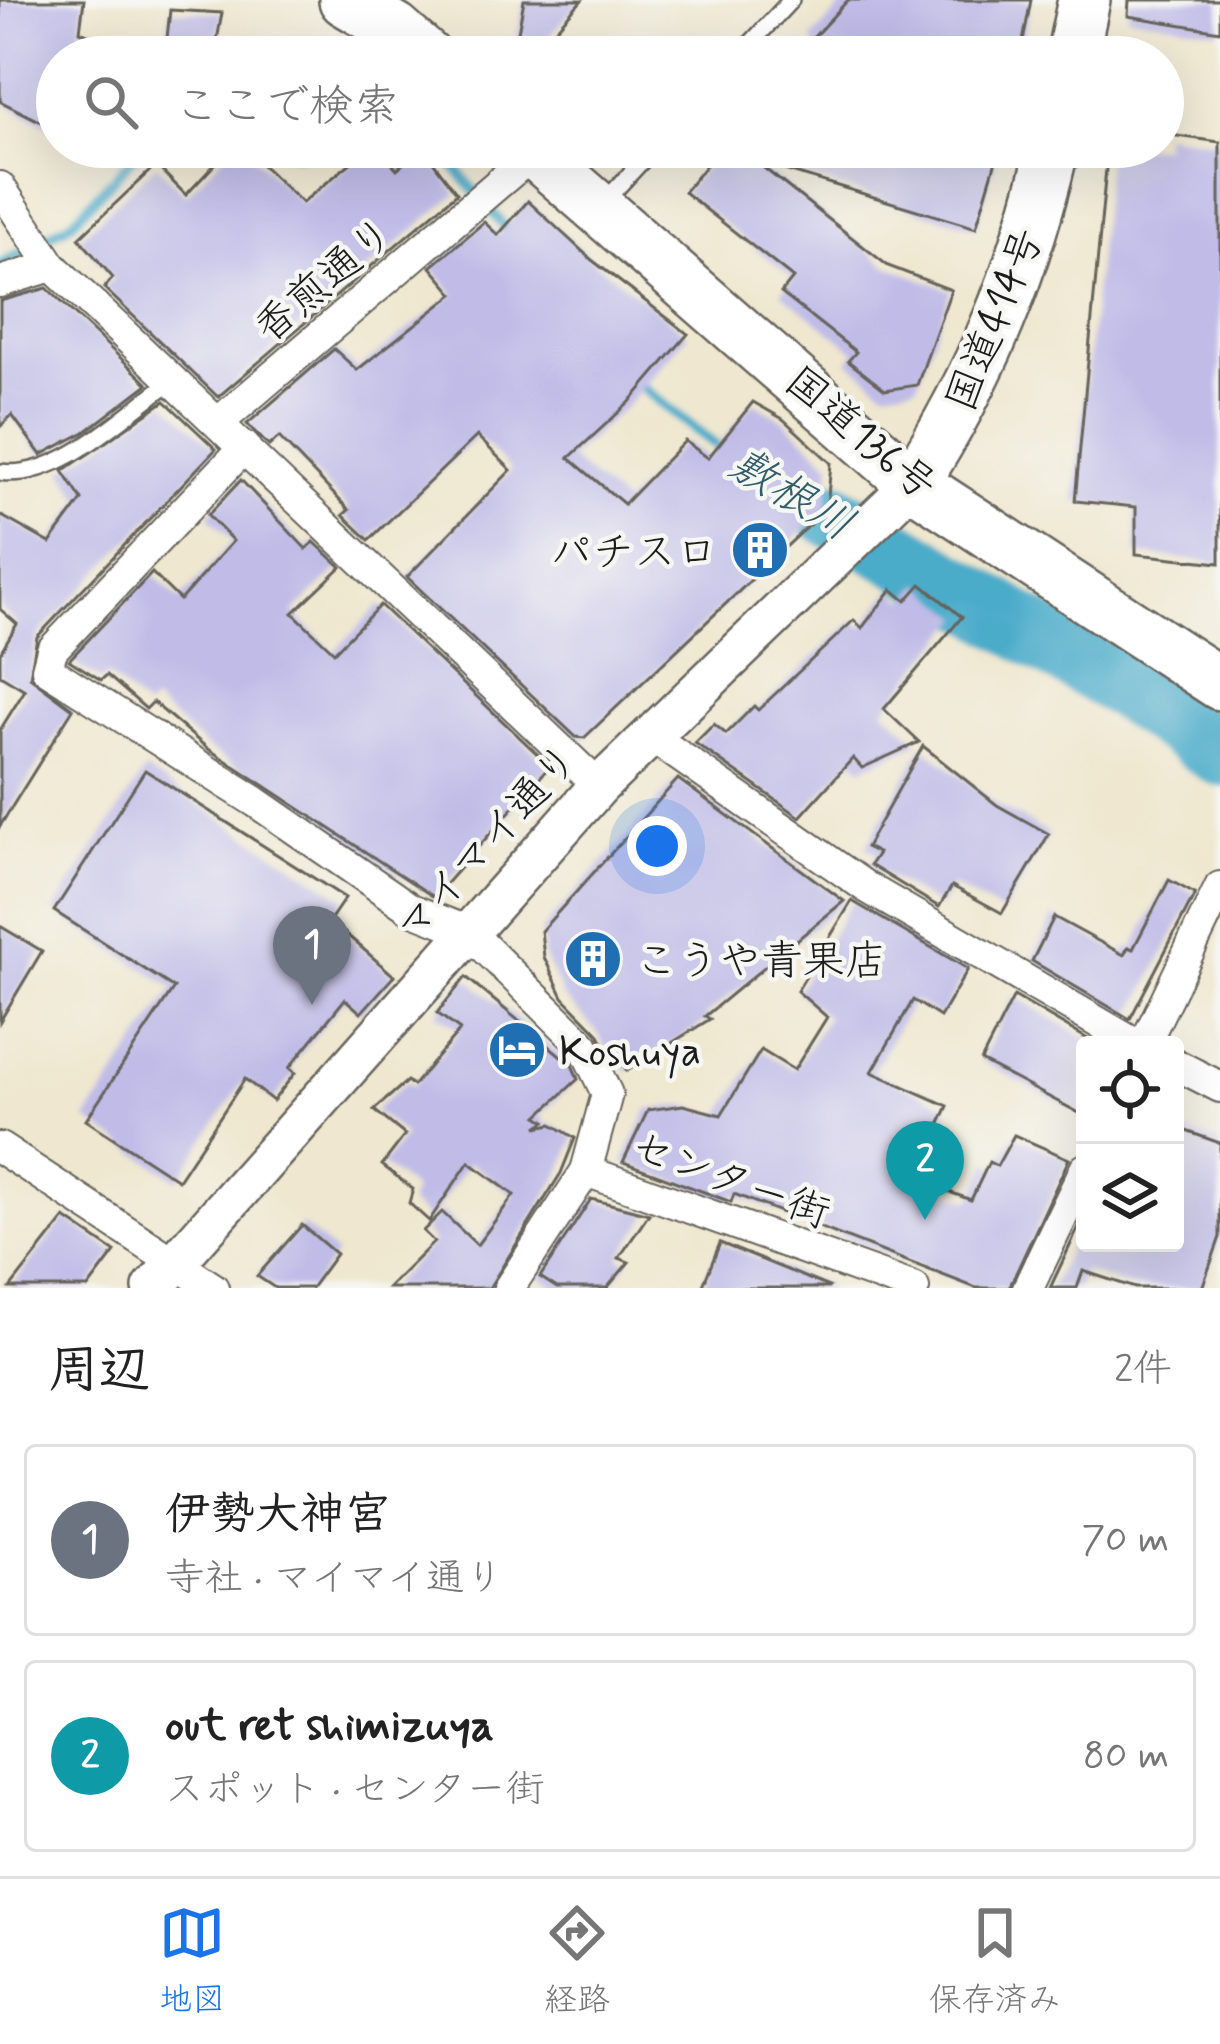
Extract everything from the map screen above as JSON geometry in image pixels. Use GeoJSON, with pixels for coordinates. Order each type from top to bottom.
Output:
{"type":"FeatureCollection","features":[{"type":"Feature","properties":{"kind":"highway"},"geometry":{"type":"LineString","coordinates":[[345,0],[403,36]]}},
{"type":"Feature","properties":{"kind":"highway"},"geometry":{"type":"LineString","coordinates":[[1076,36],[1084,0]]}},
{"type":"Feature","properties":{"kind":"highway","name":"国道136号"},"geometry":{"type":"LineString","coordinates":[[551,168],[914,483],[1220,684]]}},
{"type":"Feature","properties":{"kind":"highway","name":"国道414号"},"geometry":{"type":"LineString","coordinates":[[914,483],[964,403],[1013,290],[1046,168]]}},
{"type":"Feature","properties":{"kind":"street","name":"香煎通り"},"geometry":{"type":"LineString","coordinates":[[220,422],[513,168]]}},
{"type":"Feature","properties":{"kind":"street"},"geometry":{"type":"LineString","coordinates":[[0,187],[52,266],[598,786]]}},
{"type":"Feature","properties":{"kind":"street"},"geometry":{"type":"LineString","coordinates":[[0,282],[52,266]]}},
{"type":"Feature","properties":{"kind":"street"},"geometry":{"type":"LineString","coordinates":[[245,447],[52,650],[46,669],[256,802],[411,909],[469,932],[584,1046],[607,1094],[586,1171],[508,1288]]}},
{"type":"Feature","properties":{"kind":"street","name":"マイマイ通り"},"geometry":{"type":"LineString","coordinates":[[164,1274],[598,786],[914,483]]}},
{"type":"Feature","properties":{"kind":"street"},"geometry":{"type":"LineString","coordinates":[[651,736],[866,887],[1125,1036]]}},
{"type":"Feature","properties":{"kind":"street"},"geometry":{"type":"LineString","coordinates":[[1146,1036],[1220,887]]}},
{"type":"Feature","properties":{"kind":"street"},"geometry":{"type":"LineString","coordinates":[[1184,1069],[1220,1087]]}},
{"type":"Feature","properties":{"kind":"street"},"geometry":{"type":"LineString","coordinates":[[0,1148],[164,1274],[212,1288]]}},
{"type":"Feature","properties":{"kind":"street","name":"センター街"},"geometry":{"type":"LineString","coordinates":[[586,1171],[914,1288]]}},
{"type":"Feature","properties":{"kind":"street"},"geometry":{"type":"LineString","coordinates":[[1028,1288],[1076,1188]]}},
{"type":"Feature","properties":{"kind":"lane"},"geometry":{"type":"LineString","coordinates":[[757,36],[790,0]]}},
{"type":"Feature","properties":{"kind":"lane"},"geometry":{"type":"LineString","coordinates":[[597,210],[636,168]]}},
{"type":"Feature","properties":{"kind":"lane"},"geometry":{"type":"LineString","coordinates":[[0,472],[20,475],[61,459],[174,379]]}},
{"type":"Feature","properties":{"kind":"building"},"geometry":{"type":"Polygon","coordinates":[[[0,0],[84,0],[80,31],[92,36],[36,36],[36,119],[0,101],[0,0]]]}},
{"type":"Feature","properties":{"kind":"building"},"geometry":{"type":"Polygon","coordinates":[[[524,0],[582,0],[549,36],[517,36],[524,0]]]}},
{"type":"Feature","properties":{"kind":"building"},"geometry":{"type":"Polygon","coordinates":[[[848,0],[1031,0],[1024,36],[815,36],[848,0]]]}},
{"type":"Feature","properties":{"kind":"building"},"geometry":{"type":"Polygon","coordinates":[[[1129,0],[1220,0],[1220,31],[1128,16],[1129,0]]]}},
{"type":"Feature","properties":{"kind":"building"},"geometry":{"type":"Polygon","coordinates":[[[170,10],[222,13],[218,36],[167,36],[170,10]]]}},
{"type":"Feature","properties":{"kind":"building"},"geometry":{"type":"Polygon","coordinates":[[[1184,137],[1220,142],[1220,563],[1136,554],[1136,507],[1075,501],[1106,168],[1184,168],[1184,137]]]}},
{"type":"Feature","properties":{"kind":"building"},"geometry":{"type":"Polygon","coordinates":[[[153,168],[159,168],[186,195],[211,168],[265,168],[302,203],[344,168],[438,168],[457,193],[218,397],[104,288],[113,278],[79,238],[153,168]]]}},
{"type":"Feature","properties":{"kind":"building"},"geometry":{"type":"Polygon","coordinates":[[[704,168],[764,168],[888,266],[951,290],[917,385],[885,390],[848,361],[856,352],[781,293],[793,278],[684,192],[704,168]]]}},
{"type":"Feature","properties":{"kind":"building"},"geometry":{"type":"Polygon","coordinates":[[[778,168],[994,168],[976,228],[778,168]]]}},
{"type":"Feature","properties":{"kind":"building"},"geometry":{"type":"Polygon","coordinates":[[[528,201],[592,260],[688,334],[629,403],[569,458],[624,504],[685,441],[708,458],[753,402],[783,419],[831,463],[827,508],[584,738],[576,737],[407,577],[511,470],[477,436],[369,540],[343,515],[349,510],[279,437],[269,446],[247,424],[334,349],[357,370],[454,294],[431,267],[484,222],[498,235],[528,201]]]}},
{"type":"Feature","properties":{"kind":"building"},"geometry":{"type":"Polygon","coordinates":[[[47,288],[148,384],[85,432],[41,455],[12,415],[0,427],[0,301],[47,288]]]}},
{"type":"Feature","properties":{"kind":"building"},"geometry":{"type":"Polygon","coordinates":[[[165,401],[216,449],[37,637],[30,677],[73,709],[0,826],[0,730],[25,690],[0,675],[0,653],[17,624],[0,609],[0,515],[50,543],[82,500],[63,471],[165,401]]]}},
{"type":"Feature","properties":{"kind":"building"},"geometry":{"type":"Polygon","coordinates":[[[241,480],[306,549],[314,542],[341,567],[293,613],[334,652],[380,605],[550,766],[434,897],[207,748],[153,702],[146,709],[107,675],[101,680],[69,660],[152,573],[180,600],[233,541],[208,515],[241,480]]]}},
{"type":"Feature","properties":{"kind":"building"},"geometry":{"type":"Polygon","coordinates":[[[921,584],[962,617],[884,709],[919,742],[862,768],[853,758],[800,817],[695,743],[714,724],[726,734],[754,706],[758,710],[854,620],[862,628],[892,589],[906,601],[921,584]]]}},
{"type":"Feature","properties":{"kind":"building"},"geometry":{"type":"Polygon","coordinates":[[[923,746],[997,805],[1049,834],[1002,913],[952,886],[939,907],[870,865],[878,853],[866,847],[923,746]]]}},
{"type":"Feature","properties":{"kind":"building"},"geometry":{"type":"Polygon","coordinates":[[[145,770],[345,898],[330,920],[394,976],[361,1013],[345,999],[289,1068],[295,1073],[273,1101],[245,1079],[178,1180],[86,1120],[174,988],[54,911],[145,770]]]}},
{"type":"Feature","properties":{"kind":"building"},"geometry":{"type":"Polygon","coordinates":[[[678,779],[844,901],[705,1016],[710,1019],[627,1071],[613,1048],[608,1052],[598,1033],[563,997],[544,957],[541,931],[678,779]]]}},
{"type":"Feature","properties":{"kind":"building"},"geometry":{"type":"Polygon","coordinates":[[[1169,880],[1195,894],[1130,1019],[1032,961],[1054,917],[1124,955],[1128,947],[1133,949],[1169,880]]]}},
{"type":"Feature","properties":{"kind":"building"},"geometry":{"type":"Polygon","coordinates":[[[852,901],[968,969],[940,1017],[913,1000],[872,1072],[948,1106],[914,1179],[971,1200],[989,1162],[997,1166],[1014,1135],[1069,1159],[1009,1288],[976,1288],[734,1194],[731,1202],[623,1162],[648,1110],[683,1105],[721,1115],[761,1050],[794,1070],[827,1017],[797,991],[852,901]]]}},
{"type":"Feature","properties":{"kind":"building"},"geometry":{"type":"Polygon","coordinates":[[[0,926],[42,951],[0,1021],[0,926]]]}},
{"type":"Feature","properties":{"kind":"building"},"geometry":{"type":"Polygon","coordinates":[[[466,977],[572,1065],[578,1079],[538,1116],[546,1121],[537,1127],[552,1124],[575,1138],[561,1173],[489,1288],[388,1288],[434,1242],[423,1231],[442,1212],[477,1245],[514,1195],[469,1162],[429,1221],[409,1203],[413,1189],[382,1165],[405,1135],[374,1110],[407,1081],[413,1086],[460,1030],[437,1013],[466,977]]]}},
{"type":"Feature","properties":{"kind":"building"},"geometry":{"type":"Polygon","coordinates":[[[1014,996],[1083,1036],[1076,1036],[1076,1111],[981,1061],[1014,996]]]}},
{"type":"Feature","properties":{"kind":"building"},"geometry":{"type":"Polygon","coordinates":[[[1184,1130],[1220,1143],[1220,1237],[1202,1288],[1135,1288],[1083,1271],[1077,1288],[1050,1288],[1076,1233],[1076,1252],[1184,1252],[1184,1130]]]}},
{"type":"Feature","properties":{"kind":"building"},"geometry":{"type":"Polygon","coordinates":[[[591,1199],[649,1214],[619,1258],[629,1262],[607,1288],[557,1288],[540,1277],[591,1199]]]}},
{"type":"Feature","properties":{"kind":"building"},"geometry":{"type":"Polygon","coordinates":[[[65,1218],[115,1252],[88,1288],[10,1288],[65,1218]]]}},
{"type":"Feature","properties":{"kind":"building"},"geometry":{"type":"Polygon","coordinates":[[[302,1225],[336,1254],[311,1288],[275,1288],[257,1276],[302,1225]]]}},
{"type":"Feature","properties":{"kind":"building"},"geometry":{"type":"Polygon","coordinates":[[[720,1243],[829,1287],[702,1288],[720,1243]]]}},
{"type":"Feature","properties":{"kind":"waterway","name":"敷根川"},"geometry":{"type":"LineString","coordinates":[[0,265],[72,222],[123,168]]}},
{"type":"Feature","properties":{"kind":"waterway","name":"敷根川"},"geometry":{"type":"LineString","coordinates":[[456,168],[513,237]]}},
{"type":"Feature","properties":{"kind":"waterway","name":"敷根川"},"geometry":{"type":"LineString","coordinates":[[633,380],[726,454]]}},
{"type":"Feature","properties":{"kind":"waterway","name":"敷根川"},"geometry":{"type":"LineString","coordinates":[[830,513],[1122,686],[1220,753]]}},
{"type":"Feature","properties":{"kind":"place","name":"パチスロ"},"geometry":{"type":"Point","coordinates":[760,550]}},
{"type":"Feature","properties":{"kind":"place","name":"こうや青果店"},"geometry":{"type":"Point","coordinates":[593,959]}},
{"type":"Feature","properties":{"kind":"place","name":"伊勢大神宮"},"geometry":{"type":"Point","coordinates":[312,1005]}},
{"type":"Feature","properties":{"kind":"place","name":"Koshuya"},"geometry":{"type":"Point","coordinates":[517,1050]}},
{"type":"Feature","properties":{"kind":"place","name":"out ret shimizuya"},"geometry":{"type":"Point","coordinates":[925,1220]}}]}
